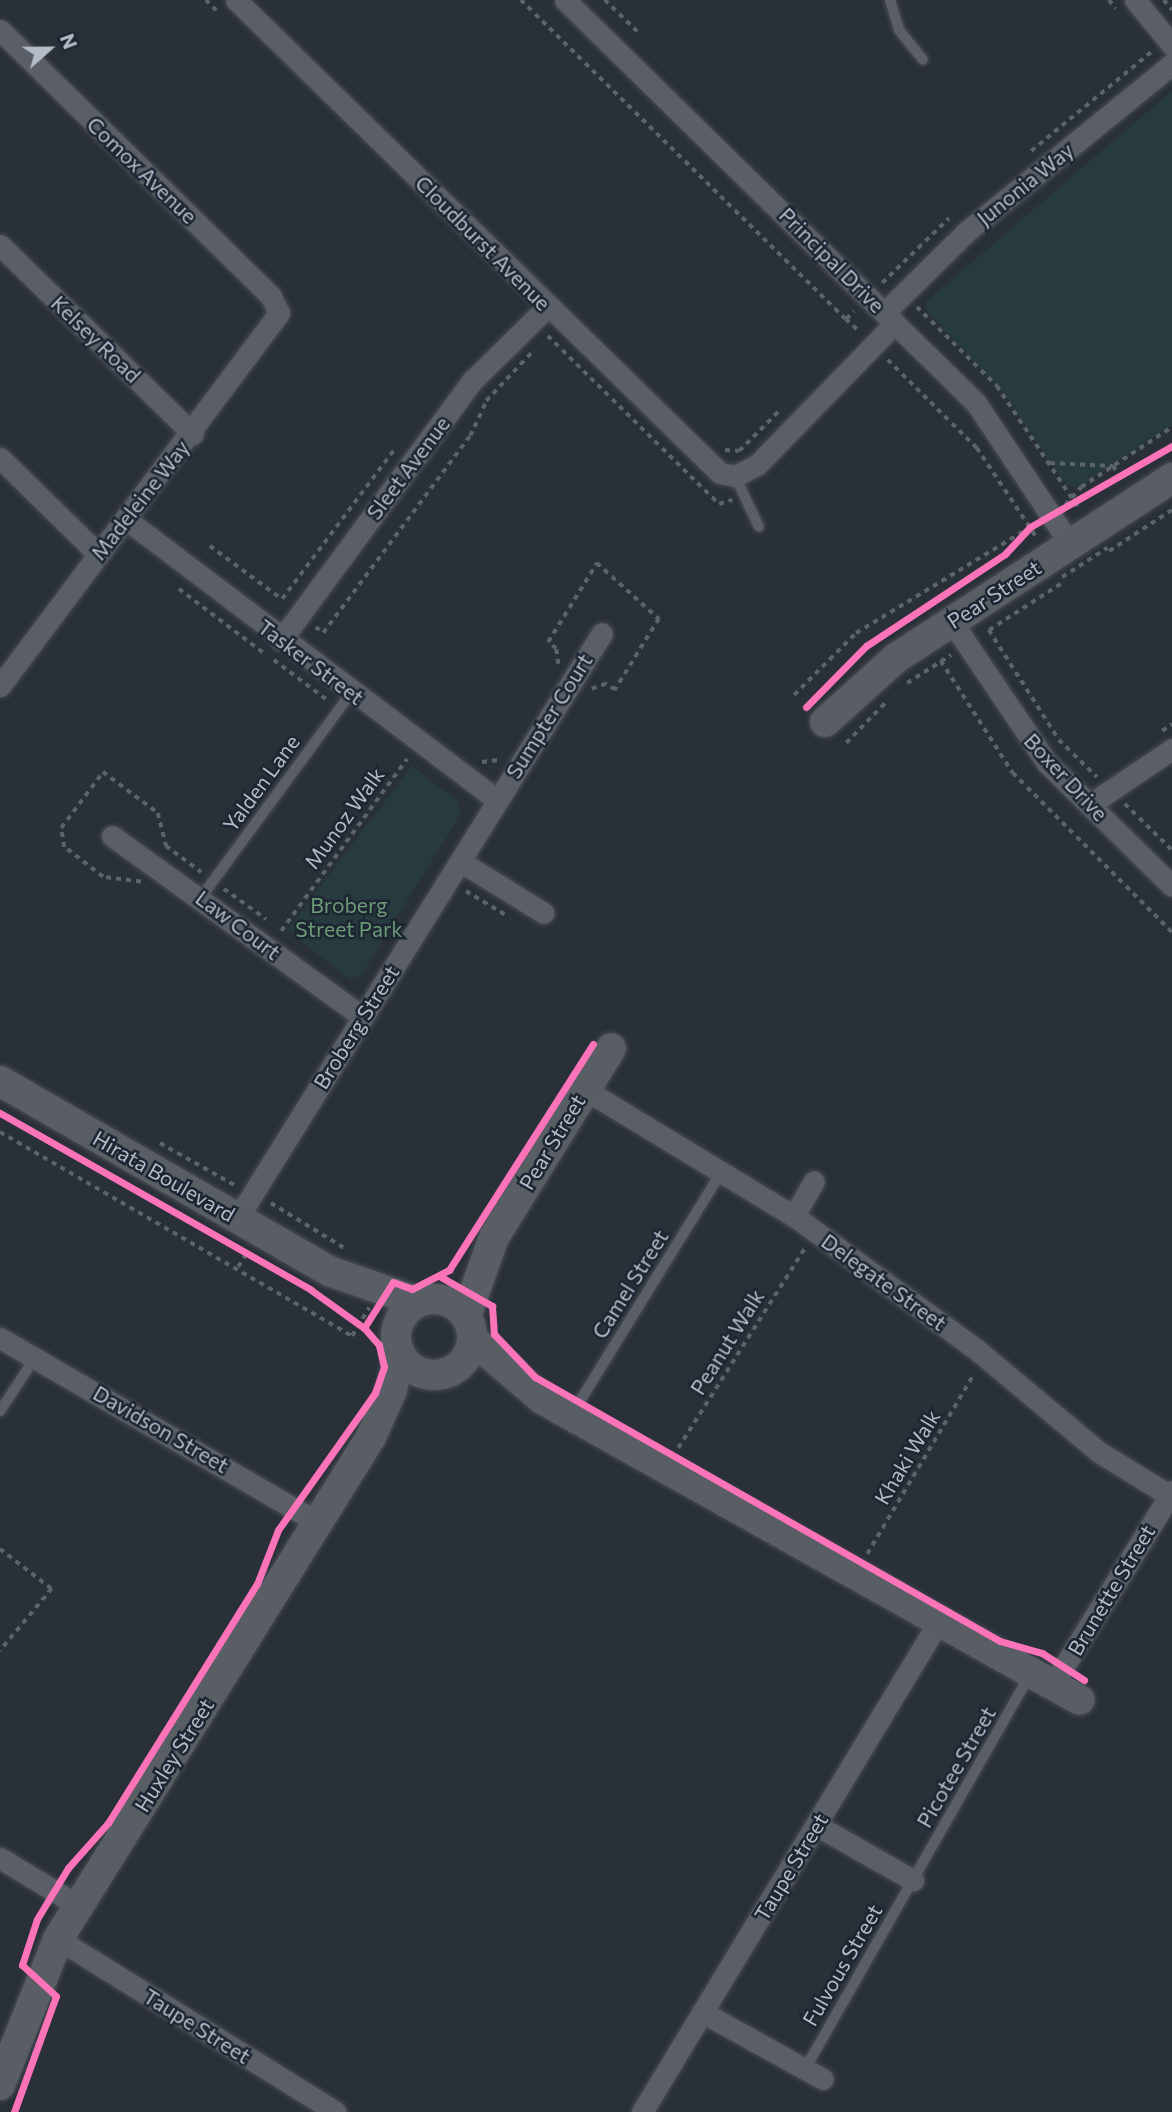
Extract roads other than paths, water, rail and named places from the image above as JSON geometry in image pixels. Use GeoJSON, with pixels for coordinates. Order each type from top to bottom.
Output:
{"type":"FeatureCollection","features":[{"type":"Feature","properties":{"kind":"street","name":"Cloudburst Avenue"},"geometry":{"type":"LineString","coordinates":[[236,0],[543,321],[711,466],[736,475]]}},
{"type":"Feature","properties":{"kind":"street","name":"Principal Drive"},"geometry":{"type":"LineString","coordinates":[[565,0],[869,296],[985,414],[1070,544]]}},
{"type":"Feature","properties":{"kind":"street"},"geometry":{"type":"LineString","coordinates":[[1135,0],[1172,45]]}},
{"type":"Feature","properties":{"kind":"street","name":"Comox Avenue"},"geometry":{"type":"LineString","coordinates":[[0,30],[270,295],[279,313]]}},
{"type":"Feature","properties":{"kind":"street","name":"Junonia Way"},"geometry":{"type":"LineString","coordinates":[[890,318],[956,241],[1172,64]]}},
{"type":"Feature","properties":{"kind":"street","name":"Kelsey Road"},"geometry":{"type":"LineString","coordinates":[[0,245],[193,434]]}},
{"type":"Feature","properties":{"kind":"street","name":"Madeleine Way"},"geometry":{"type":"LineString","coordinates":[[4,671],[127,520],[193,434],[279,313]]}},
{"type":"Feature","properties":{"kind":"street"},"geometry":{"type":"LineString","coordinates":[[736,475],[757,465],[890,318]]}},
{"type":"Feature","properties":{"kind":"street","name":"Sleet Avenue"},"geometry":{"type":"LineString","coordinates":[[281,640],[473,380],[543,321]]}},
{"type":"Feature","properties":{"kind":"street"},"geometry":{"type":"LineString","coordinates":[[0,458],[98,554]]}},
{"type":"Feature","properties":{"kind":"street","name":"Pear Street"},"geometry":{"type":"LineString","coordinates":[[825,722],[896,659],[1172,478]]}},
{"type":"Feature","properties":{"kind":"street","name":"Tasker Street"},"geometry":{"type":"LineString","coordinates":[[127,520],[351,693],[497,800]]}},
{"type":"Feature","properties":{"kind":"street","name":"Boxer Drive"},"geometry":{"type":"LineString","coordinates":[[952,622],[1028,740],[1172,886]]}},
{"type":"Feature","properties":{"kind":"street","name":"Sumpter Court"},"geometry":{"type":"LineString","coordinates":[[497,800],[602,633]]}},
{"type":"Feature","properties":{"kind":"street"},"geometry":{"type":"LineString","coordinates":[[1089,804],[1172,749]]}},
{"type":"Feature","properties":{"kind":"street","name":"Broberg Street"},"geometry":{"type":"LineString","coordinates":[[236,1233],[362,1016],[461,862],[497,800]]}},
{"type":"Feature","properties":{"kind":"street","name":"Law Court"},"geometry":{"type":"LineString","coordinates":[[112,836],[202,896],[362,1016]]}},
{"type":"Feature","properties":{"kind":"street"},"geometry":{"type":"LineString","coordinates":[[461,862],[544,913]]}},
{"type":"Feature","properties":{"kind":"street","name":"Pear Street"},"geometry":{"type":"LineString","coordinates":[[375,1320],[403,1314],[430,1301],[494,1237],[611,1048]]}},
{"type":"Feature","properties":{"kind":"street","name":"Hirata Boulevard"},"geometry":{"type":"LineString","coordinates":[[0,1081],[236,1233],[329,1271],[375,1320],[430,1301],[469,1328]]}},
{"type":"Feature","properties":{"kind":"street","name":"Delegate Street"},"geometry":{"type":"LineString","coordinates":[[584,1089],[794,1216],[985,1356],[1099,1452],[1170,1493]]}},
{"type":"Feature","properties":{"kind":"street"},"geometry":{"type":"LineString","coordinates":[[794,1216],[814,1181]]}},
{"type":"Feature","properties":{"kind":"street","name":"Pear Street"},"geometry":{"type":"LineString","coordinates":[[442,1373],[463,1362],[469,1328],[494,1237]]}},
{"type":"Feature","properties":{"kind":"street"},"geometry":{"type":"LineString","coordinates":[[375,1320],[416,1370],[486,1377],[542,1399],[1080,1700]]}},
{"type":"Feature","properties":{"kind":"street","name":"Huxley Street"},"geometry":{"type":"LineString","coordinates":[[0,2085],[58,1939],[371,1437],[392,1390],[375,1320]]}},
{"type":"Feature","properties":{"kind":"street"},"geometry":{"type":"LineString","coordinates":[[469,1328],[542,1399]]}},
{"type":"Feature","properties":{"kind":"street","name":"Davidson Street"},"geometry":{"type":"LineString","coordinates":[[0,1338],[319,1523]]}},
{"type":"Feature","properties":{"kind":"street","name":"Huxley Street"},"geometry":{"type":"LineString","coordinates":[[371,1437],[442,1373]]}},
{"type":"Feature","properties":{"kind":"street","name":"Brunette Street"},"geometry":{"type":"LineString","coordinates":[[1042,1678],[1170,1493]]}},
{"type":"Feature","properties":{"kind":"street","name":"Taupe Street"},"geometry":{"type":"LineString","coordinates":[[642,2112],[939,1621]]}},
{"type":"Feature","properties":{"kind":"street"},"geometry":{"type":"LineString","coordinates":[[816,1825],[913,1880]]}},
{"type":"Feature","properties":{"kind":"street"},"geometry":{"type":"LineString","coordinates":[[0,1858],[79,1906]]}},
{"type":"Feature","properties":{"kind":"street","name":"Taupe Street"},"geometry":{"type":"LineString","coordinates":[[58,1939],[336,2112]]}},
{"type":"Feature","properties":{"kind":"street"},"geometry":{"type":"LineString","coordinates":[[702,2012],[814,2074]]}},
{"type":"Feature","properties":{"kind":"lane"},"geometry":{"type":"LineString","coordinates":[[890,0],[898,30],[923,60]]}},
{"type":"Feature","properties":{"kind":"lane"},"geometry":{"type":"LineString","coordinates":[[736,475],[742,497],[759,527]]}},
{"type":"Feature","properties":{"kind":"lane","name":"Yalden Lane"},"geometry":{"type":"LineString","coordinates":[[202,896],[351,693]]}},
{"type":"Feature","properties":{"kind":"lane","name":"Camel Street"},"geometry":{"type":"LineString","coordinates":[[571,1415],[722,1172]]}},
{"type":"Feature","properties":{"kind":"lane"},"geometry":{"type":"LineString","coordinates":[[0,1411],[35,1358]]}},
{"type":"Feature","properties":{"kind":"lane","name":"Picotee Street"},"geometry":{"type":"LineString","coordinates":[[913,1880],[1042,1678]]}},
{"type":"Feature","properties":{"kind":"lane","name":"Fulvous Street"},"geometry":{"type":"LineString","coordinates":[[814,2074],[913,1880]]}},
{"type":"Feature","properties":{"kind":"park label","name":"Broberg Street Park"},"geometry":{"type":"Point","coordinates":[349,917]}}]}
